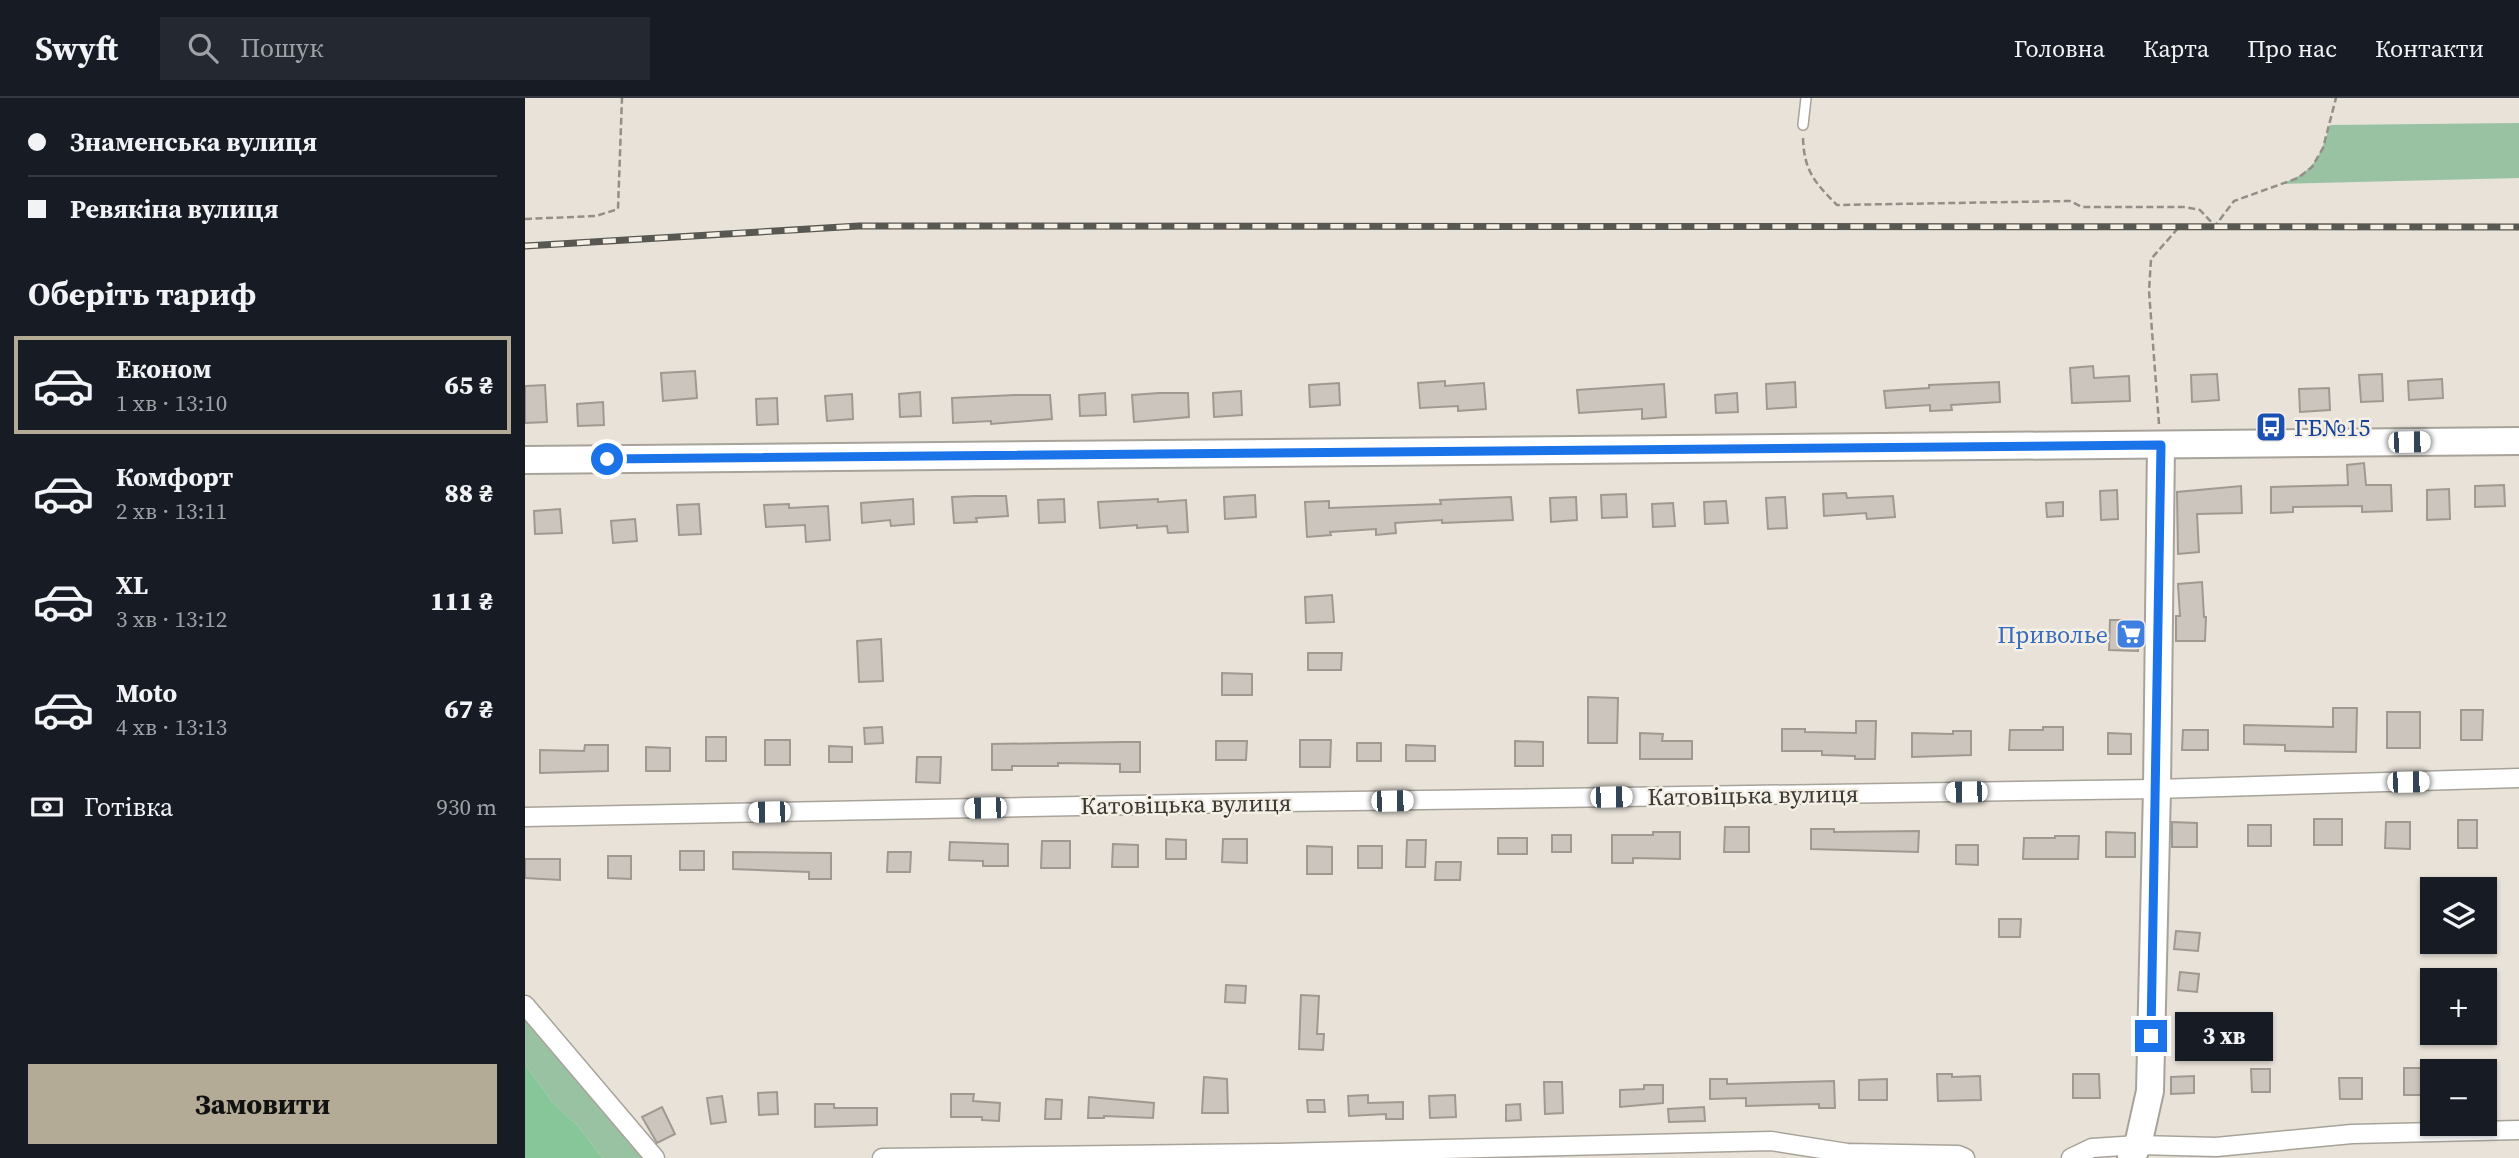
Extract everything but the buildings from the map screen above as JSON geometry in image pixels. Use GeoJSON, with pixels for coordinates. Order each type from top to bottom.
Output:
{"type":"FeatureCollection","features":[{"type":"Feature","properties":{"kind":"main road"},"geometry":{"type":"LineString","coordinates":[[525,460],[2519,440]]}},
{"type":"Feature","properties":{"kind":"main road"},"geometry":{"type":"LineString","coordinates":[[2134,1152],[2150,1091],[2161,445]]}},
{"type":"Feature","properties":{"kind":"street","name":"Катовіцька вулиця"},"geometry":{"type":"LineString","coordinates":[[525,817],[2157,789],[2519,778]]}},
{"type":"Feature","properties":{"kind":"street"},"geometry":{"type":"LineString","coordinates":[[525,1006],[655,1158]]}},
{"type":"Feature","properties":{"kind":"street"},"geometry":{"type":"LineString","coordinates":[[2071,1158],[2092,1148],[2134,1152],[2352,1133],[2519,1130]]}},
{"type":"Feature","properties":{"kind":"street"},"geometry":{"type":"LineString","coordinates":[[881,1158],[1277,1153],[1771,1141],[1847,1153],[1958,1155],[1965,1158]]}},
{"type":"Feature","properties":{"kind":"lane"},"geometry":{"type":"LineString","coordinates":[[1803,125],[1806,98]]}},
{"type":"Feature","properties":{"kind":"path"},"geometry":{"type":"LineString","coordinates":[[525,219],[596,216],[618,209],[622,98]]}},
{"type":"Feature","properties":{"kind":"path"},"geometry":{"type":"LineString","coordinates":[[2215,226],[2234,201],[2298,178],[2312,167],[2323,148],[2336,98]]}},
{"type":"Feature","properties":{"kind":"path"},"geometry":{"type":"LineString","coordinates":[[1803,125],[1803,149],[1812,180],[1837,205],[2070,201],[2082,207],[2185,207],[2200,210],[2215,226]]}},
{"type":"Feature","properties":{"kind":"path"},"geometry":{"type":"LineString","coordinates":[[2161,445],[2149,291],[2151,259],[2180,226],[2215,226]]}},
{"type":"Feature","properties":{"kind":"green space"},"geometry":{"type":"Polygon","coordinates":[[[2519,123],[2519,178],[2281,184],[2301,174],[2314,162],[2330,125],[2519,123]]]}},
{"type":"Feature","properties":{"kind":"green space"},"geometry":{"type":"Polygon","coordinates":[[[525,1005],[655,1158],[603,1158],[577,1125],[552,1102],[525,1064],[525,1005]]]}},
{"type":"Feature","properties":{"kind":"green space"},"geometry":{"type":"Polygon","coordinates":[[[525,1064],[552,1102],[577,1125],[603,1158],[525,1158],[525,1064]]]}},
{"type":"Feature","properties":{"kind":"railway"},"geometry":{"type":"LineString","coordinates":[[525,246],[859,226],[2519,227]]}},
{"type":"Feature","properties":{"kind":"place","name":"ГБ№15"},"geometry":{"type":"Point","coordinates":[2271,427]}},
{"type":"Feature","properties":{"kind":"place","name":"Приволье"},"geometry":{"type":"Point","coordinates":[2131,634]}},
{"type":"Feature","properties":{"kind":"route"},"geometry":{"type":"LineString","coordinates":[[607,459],[2161,445],[2151,1036]]}}]}
